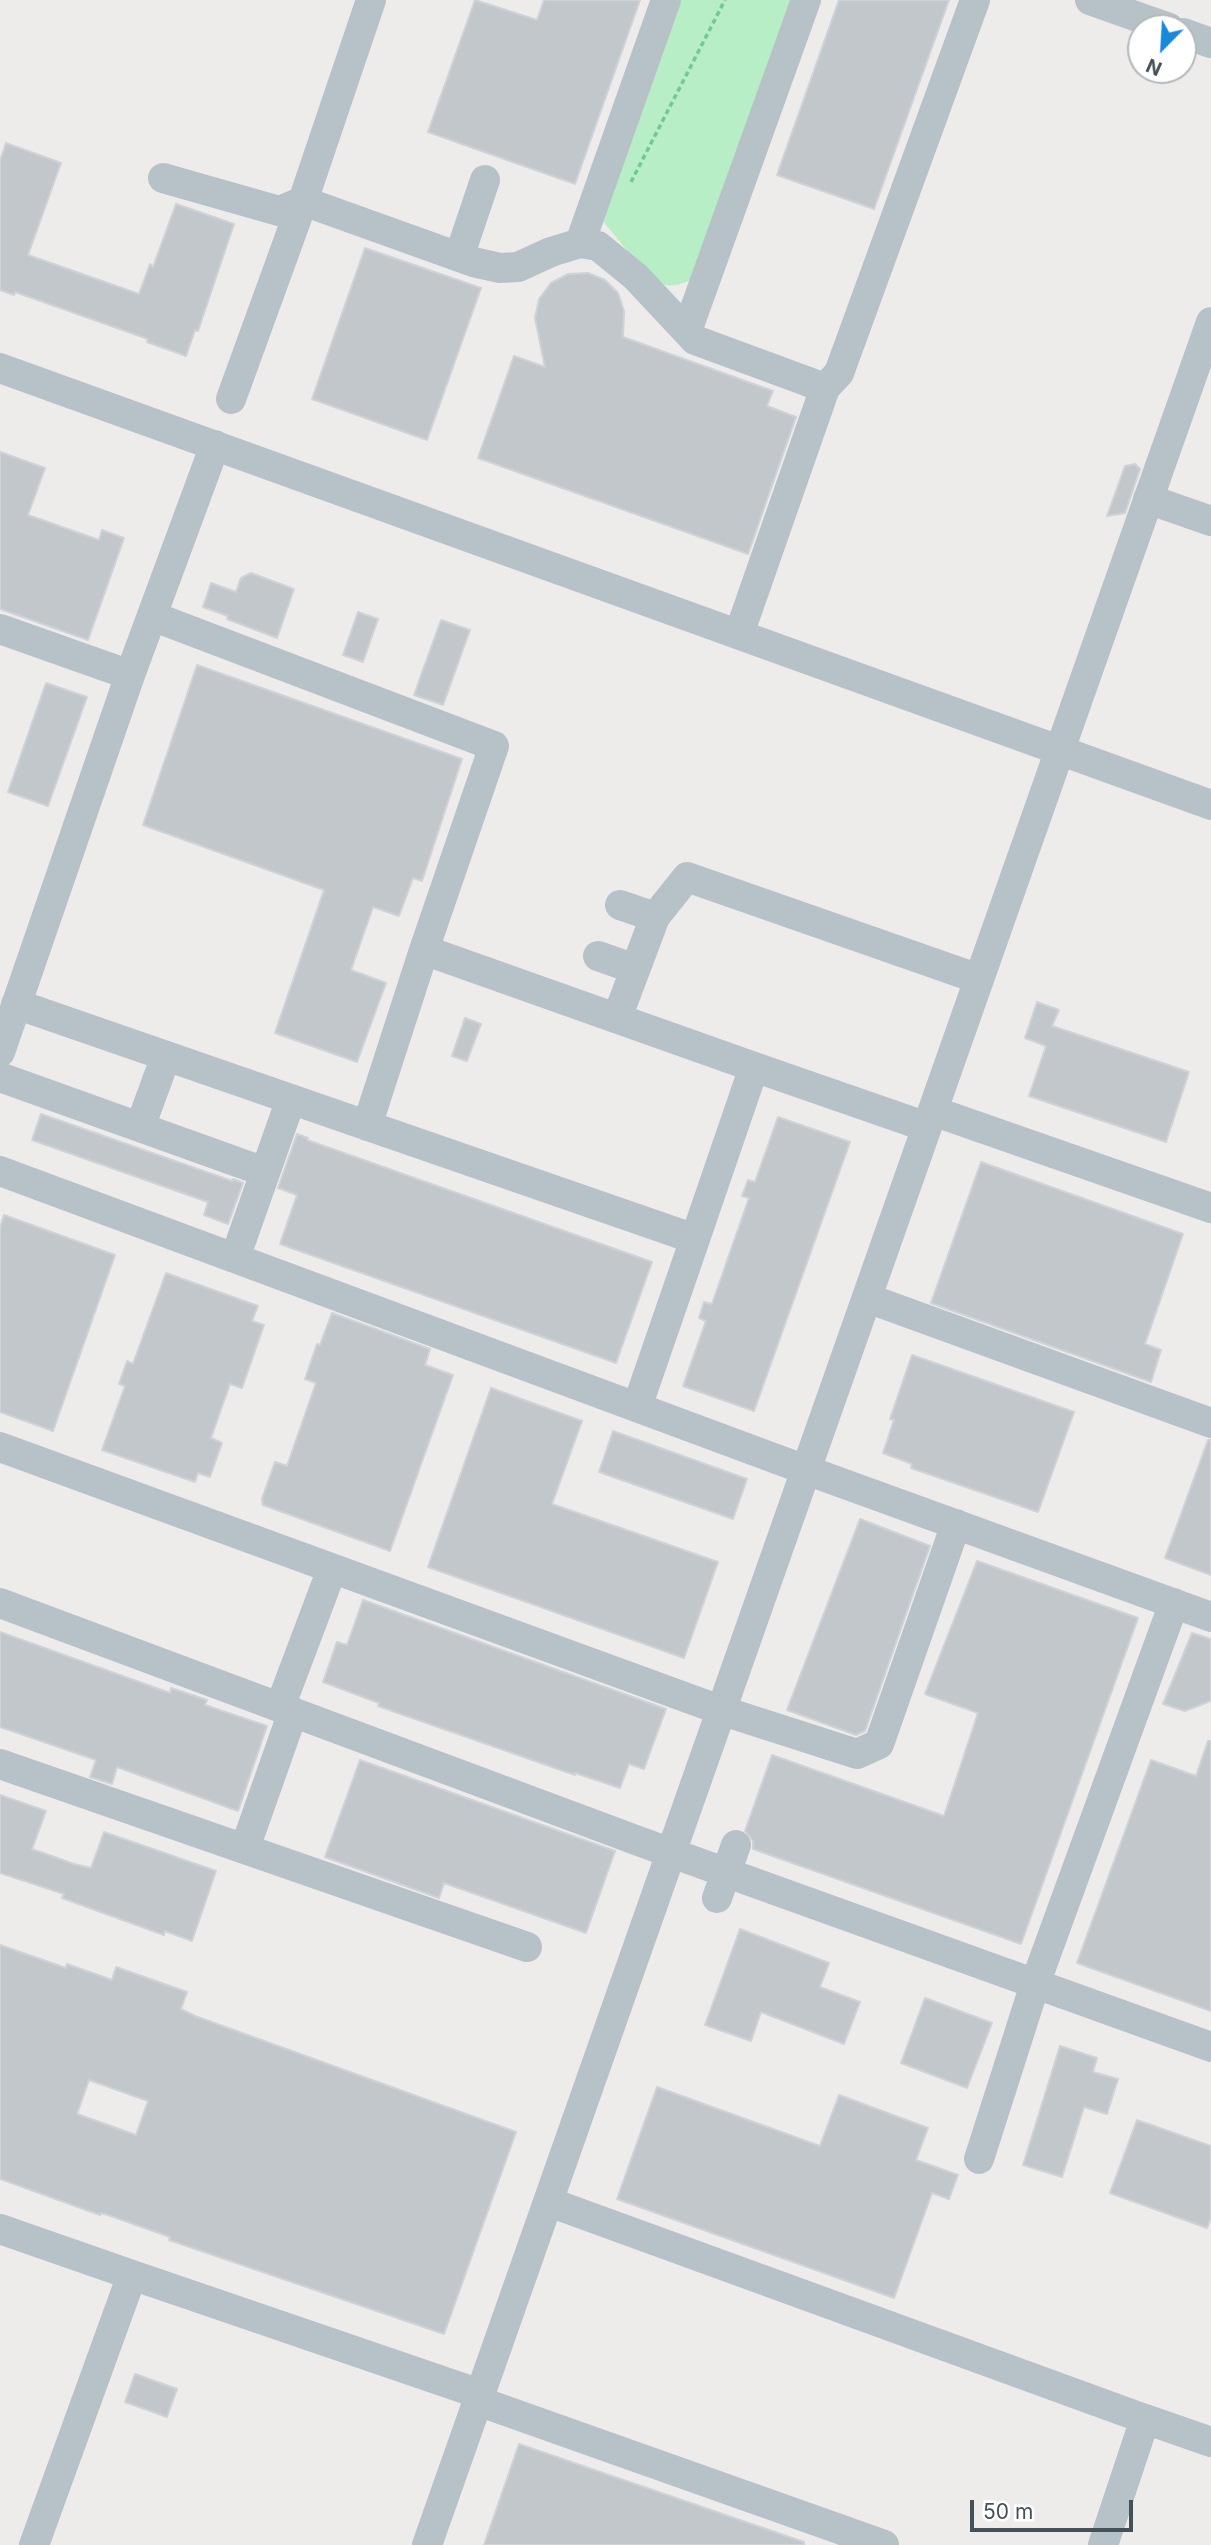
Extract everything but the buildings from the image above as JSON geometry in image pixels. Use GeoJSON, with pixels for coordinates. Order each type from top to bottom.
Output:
{"type":"FeatureCollection","features":[{"type":"Feature","properties":{"kind":"lane"},"geometry":{"type":"LineString","coordinates":[[231,399],[303,201],[371,0]]}},
{"type":"Feature","properties":{"kind":"lane"},"geometry":{"type":"LineString","coordinates":[[580,243],[666,0]]}},
{"type":"Feature","properties":{"kind":"lane"},"geometry":{"type":"LineString","coordinates":[[688,331],[806,0]]}},
{"type":"Feature","properties":{"kind":"lane"},"geometry":{"type":"LineString","coordinates":[[739,634],[825,388],[839,373],[975,0]]}},
{"type":"Feature","properties":{"kind":"lane"},"geometry":{"type":"LineString","coordinates":[[1090,0],[1130,14]]}},
{"type":"Feature","properties":{"kind":"lane"},"geometry":{"type":"LineString","coordinates":[[163,178],[279,211],[303,201],[458,257],[500,268],[518,267],[580,243],[597,246],[636,277],[695,340],[825,388]]}},
{"type":"Feature","properties":{"kind":"lane"},"geometry":{"type":"LineString","coordinates":[[458,257],[485,180]]}},
{"type":"Feature","properties":{"kind":"lane"},"geometry":{"type":"LineString","coordinates":[[427,2545],[1211,322]]}},
{"type":"Feature","properties":{"kind":"lane"},"geometry":{"type":"LineString","coordinates":[[0,368],[1211,804]]}},
{"type":"Feature","properties":{"kind":"lane"},"geometry":{"type":"LineString","coordinates":[[0,1052],[130,675],[215,445]]}},
{"type":"Feature","properties":{"kind":"lane"},"geometry":{"type":"LineString","coordinates":[[1148,499],[1211,522]]}},
{"type":"Feature","properties":{"kind":"lane"},"geometry":{"type":"LineString","coordinates":[[152,616],[494,746],[367,1126]]}},
{"type":"Feature","properties":{"kind":"lane"},"geometry":{"type":"LineString","coordinates":[[0,629],[130,675]]}},
{"type":"Feature","properties":{"kind":"lane"},"geometry":{"type":"LineString","coordinates":[[617,1018],[655,917],[687,877],[979,979]]}},
{"type":"Feature","properties":{"kind":"lane"},"geometry":{"type":"LineString","coordinates":[[620,905],[655,917]]}},
{"type":"Feature","properties":{"kind":"lane"},"geometry":{"type":"LineString","coordinates":[[424,950],[754,1067],[930,1119],[1211,1208]]}},
{"type":"Feature","properties":{"kind":"lane"},"geometry":{"type":"LineString","coordinates":[[598,956],[635,970]]}},
{"type":"Feature","properties":{"kind":"lane"},"geometry":{"type":"LineString","coordinates":[[16,1004],[695,1239]]}},
{"type":"Feature","properties":{"kind":"lane"},"geometry":{"type":"LineString","coordinates":[[140,1127],[166,1056]]}},
{"type":"Feature","properties":{"kind":"lane"},"geometry":{"type":"LineString","coordinates":[[637,1407],[754,1067]]}},
{"type":"Feature","properties":{"kind":"lane"},"geometry":{"type":"LineString","coordinates":[[0,1077],[265,1172]]}},
{"type":"Feature","properties":{"kind":"lane"},"geometry":{"type":"LineString","coordinates":[[235,1258],[290,1099]]}},
{"type":"Feature","properties":{"kind":"lane"},"geometry":{"type":"LineString","coordinates":[[0,1171],[1211,1617]]}},
{"type":"Feature","properties":{"kind":"lane"},"geometry":{"type":"LineString","coordinates":[[867,1298],[1211,1423]]}},
{"type":"Feature","properties":{"kind":"lane"},"geometry":{"type":"LineString","coordinates":[[0,1447],[723,1711],[857,1754],[879,1744],[956,1524]]}},
{"type":"Feature","properties":{"kind":"lane"},"geometry":{"type":"LineString","coordinates":[[245,1848],[332,1569]]}},
{"type":"Feature","properties":{"kind":"lane"},"geometry":{"type":"LineString","coordinates":[[0,1603],[673,1853],[1211,2047]]}},
{"type":"Feature","properties":{"kind":"lane"},"geometry":{"type":"LineString","coordinates":[[979,2159],[1035,1984],[1174,1603]]}},
{"type":"Feature","properties":{"kind":"lane"},"geometry":{"type":"LineString","coordinates":[[0,1764],[527,1947]]}},
{"type":"Feature","properties":{"kind":"lane"},"geometry":{"type":"LineString","coordinates":[[717,1898],[736,1844]]}},
{"type":"Feature","properties":{"kind":"lane"},"geometry":{"type":"LineString","coordinates":[[549,2202],[1211,2442]]}},
{"type":"Feature","properties":{"kind":"lane"},"geometry":{"type":"LineString","coordinates":[[0,2229],[479,2398],[855,2540],[884,2545]]}},
{"type":"Feature","properties":{"kind":"lane"},"geometry":{"type":"LineString","coordinates":[[34,2545],[132,2275]]}},
{"type":"Feature","properties":{"kind":"lane"},"geometry":{"type":"LineString","coordinates":[[1103,2545],[1145,2419]]}},
{"type":"Feature","properties":{"kind":"path"},"geometry":{"type":"LineString","coordinates":[[629,184],[724,0]]}},
{"type":"Feature","properties":{"kind":"green space"},"geometry":{"type":"Polygon","coordinates":[[[678,0],[796,0],[693,279],[680,284],[664,285],[648,276],[603,221],[678,0]]]}}]}
